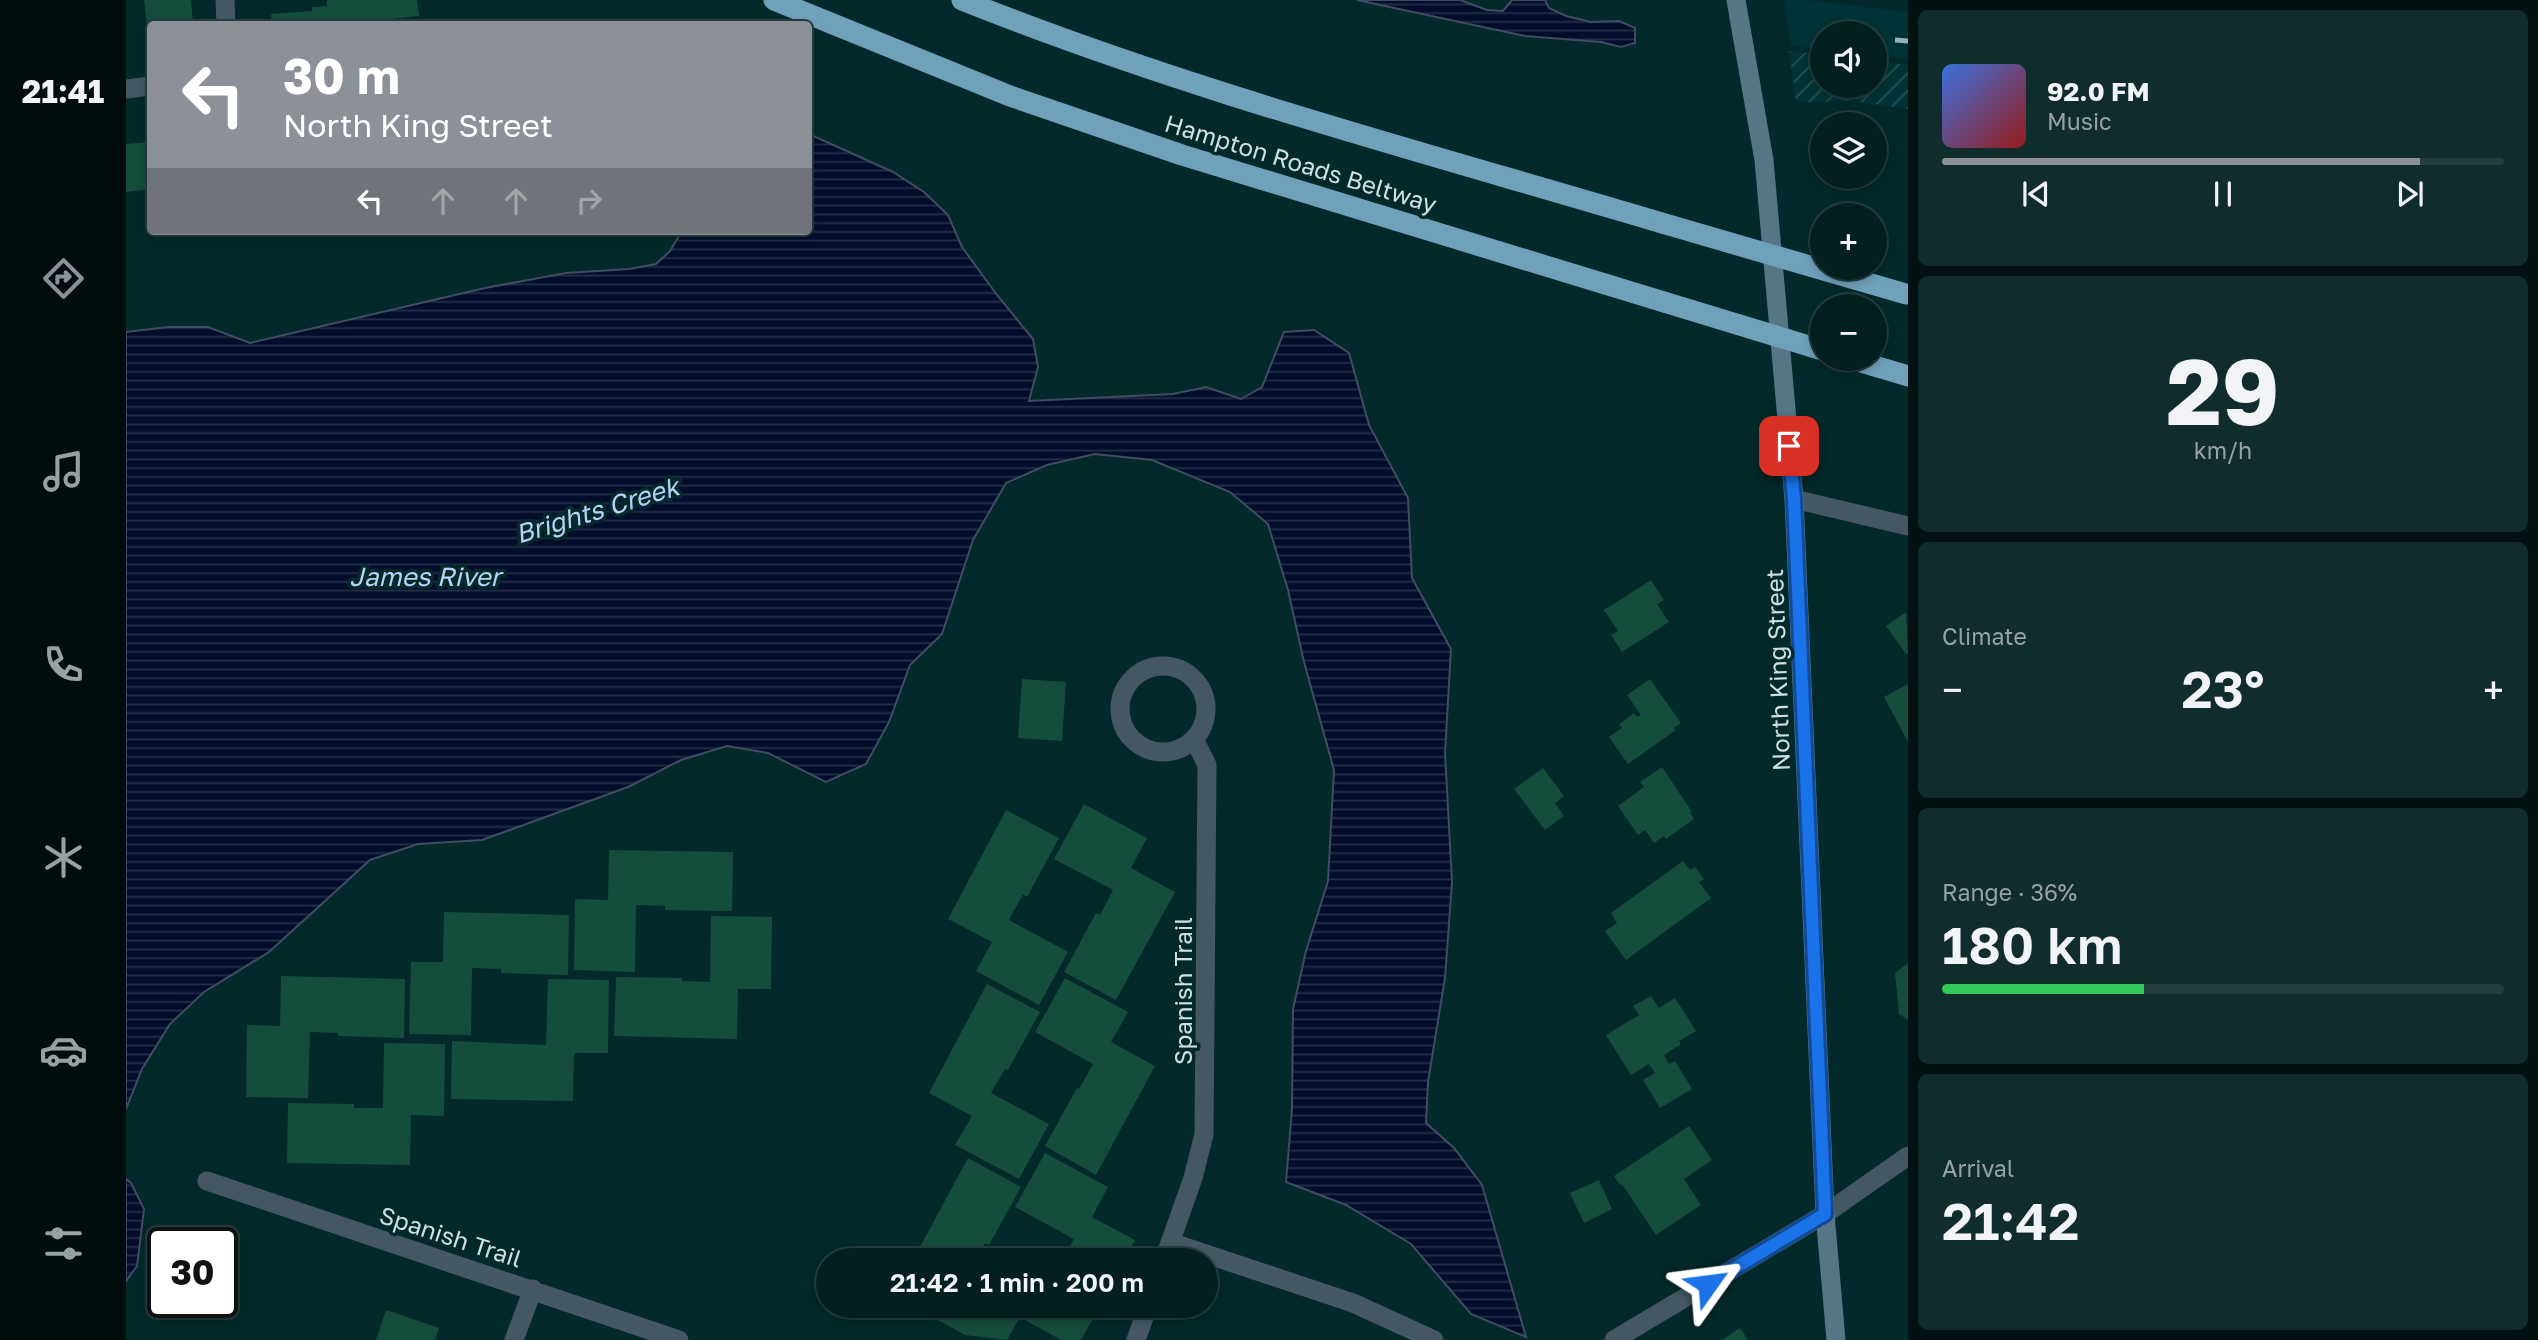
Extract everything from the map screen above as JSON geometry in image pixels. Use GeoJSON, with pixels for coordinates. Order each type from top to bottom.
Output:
{"type":"FeatureCollection","features":[{"type":"Feature","properties":{"kind":"highway","name":"Hampton Roads Beltway"},"geometry":{"type":"LineString","coordinates":[[774,0],[1010,96],[1170,151],[1810,346]]}},
{"type":"Feature","properties":{"kind":"highway","name":"Hampton Roads Beltway"},"geometry":{"type":"LineString","coordinates":[[962,0],[1045,33],[1195,84],[1907,295]]}},
{"type":"Feature","properties":{"kind":"highway"},"geometry":{"type":"LineString","coordinates":[[1887,370],[1907,376]]}},
{"type":"Feature","properties":{"kind":"main road","name":"North King Street"},"geometry":{"type":"LineString","coordinates":[[1736,0],[1764,160],[1794,499],[1825,1214],[1836,1340]]}},
{"type":"Feature","properties":{"kind":"street"},"geometry":{"type":"LineString","coordinates":[[225,0],[226,21]]}},
{"type":"Feature","properties":{"kind":"street"},"geometry":{"type":"LineString","coordinates":[[126,89],[147,86]]}},
{"type":"Feature","properties":{"kind":"street"},"geometry":{"type":"LineString","coordinates":[[1794,499],[1908,526]]}},
{"type":"Feature","properties":{"kind":"street"},"geometry":{"type":"LineString","coordinates":[[1166,666],[1192,677],[1205,701],[1206,715],[1202,728],[1194,739],[1169,752],[1154,751],[1141,746],[1130,736],[1123,724],[1120,710],[1122,696],[1139,673],[1153,667],[1166,666]]}},
{"type":"Feature","properties":{"kind":"street","name":"Spanish Trail"},"geometry":{"type":"LineString","coordinates":[[1168,1248],[1194,1178],[1204,1134],[1207,765],[1194,739]]}},
{"type":"Feature","properties":{"kind":"street"},"geometry":{"type":"LineString","coordinates":[[1614,1340],[1825,1214],[1908,1156]]}},
{"type":"Feature","properties":{"kind":"street","name":"Spanish Trail"},"geometry":{"type":"LineString","coordinates":[[207,1181],[679,1340]]}},
{"type":"Feature","properties":{"kind":"street","name":"Spanish Trail"},"geometry":{"type":"LineString","coordinates":[[1218,1265],[1353,1303],[1434,1340]]}},
{"type":"Feature","properties":{"kind":"street"},"geometry":{"type":"LineString","coordinates":[[514,1340],[533,1289]]}},
{"type":"Feature","properties":{"kind":"street"},"geometry":{"type":"LineString","coordinates":[[1136,1340],[1144,1318]]}},
{"type":"Feature","properties":{"kind":"shaded area"},"geometry":{"type":"Polygon","coordinates":[[[1784,0],[1807,0],[1908,12],[1908,58],[1887,56],[1887,21],[1810,21],[1810,48],[1791,46],[1784,0]]]}},
{"type":"Feature","properties":{"kind":"shaded area"},"geometry":{"type":"Polygon","coordinates":[[[1789,51],[1810,54],[1810,98],[1887,98],[1887,63],[1908,65],[1908,109],[1852,101],[1796,102],[1789,51]]]}},
{"type":"Feature","properties":{"kind":"water"},"geometry":{"type":"Polygon","coordinates":[[[1357,0],[1460,0],[1487,10],[1503,11],[1512,0],[1545,0],[1549,8],[1566,16],[1591,22],[1619,21],[1635,28],[1635,43],[1621,47],[1601,42],[1525,36],[1357,0]]]}},
{"type":"Feature","properties":{"kind":"water","name":"James River"},"geometry":{"type":"Polygon","coordinates":[[[812,135],[893,172],[924,192],[948,215],[962,247],[1033,339],[1038,367],[1029,401],[1173,394],[1206,387],[1241,399],[1262,387],[1284,332],[1314,330],[1349,353],[1369,425],[1408,498],[1412,578],[1451,649],[1445,753],[1452,882],[1445,978],[1428,1082],[1426,1123],[1454,1148],[1482,1185],[1526,1337],[1471,1314],[1411,1244],[1346,1205],[1286,1182],[1292,1109],[1293,1009],[1306,951],[1328,881],[1334,770],[1304,662],[1288,590],[1268,524],[1230,492],[1152,460],[1095,454],[1047,465],[1006,483],[973,540],[942,634],[910,665],[889,722],[866,764],[826,782],[768,753],[727,746],[681,760],[628,787],[482,840],[418,844],[370,860],[269,952],[204,992],[170,1024],[142,1069],[126,1109],[126,332],[168,327],[208,327],[250,343],[485,288],[566,273],[629,269],[656,264],[670,251],[680,235],[812,235],[812,135]]]}},
{"type":"Feature","properties":{"kind":"water"},"geometry":{"type":"Polygon","coordinates":[[[126,1179],[131,1183],[144,1209],[137,1266],[126,1281],[126,1179]]]}},
{"type":"Feature","properties":{"kind":"building"},"geometry":{"type":"Polygon","coordinates":[[[144,0],[191,0],[193,21],[147,21],[147,26],[144,0]]]}},
{"type":"Feature","properties":{"kind":"building"},"geometry":{"type":"Polygon","coordinates":[[[327,0],[417,0],[419,16],[371,21],[272,21],[271,14],[312,11],[312,7],[327,6],[327,0]]]}},
{"type":"Feature","properties":{"kind":"building"},"geometry":{"type":"Polygon","coordinates":[[[147,142],[147,189],[126,192],[126,144],[147,142]]]}},
{"type":"Feature","properties":{"kind":"building"},"geometry":{"type":"Polygon","coordinates":[[[1651,580],[1664,600],[1657,604],[1669,622],[1622,652],[1611,635],[1618,631],[1604,610],[1651,580]]]}},
{"type":"Feature","properties":{"kind":"building"},"geometry":{"type":"Polygon","coordinates":[[[1906,612],[1908,653],[1906,654],[1886,626],[1906,612]]]}},
{"type":"Feature","properties":{"kind":"building"},"geometry":{"type":"Polygon","coordinates":[[[1022,679],[1066,682],[1062,741],[1018,738],[1022,679]]]}},
{"type":"Feature","properties":{"kind":"building"},"geometry":{"type":"Polygon","coordinates":[[[1650,679],[1681,723],[1674,728],[1676,730],[1628,764],[1609,737],[1622,728],[1619,724],[1634,713],[1637,717],[1641,715],[1627,695],[1650,679]]]}},
{"type":"Feature","properties":{"kind":"building"},"geometry":{"type":"Polygon","coordinates":[[[1908,684],[1908,742],[1884,697],[1908,684]]]}},
{"type":"Feature","properties":{"kind":"building"},"geometry":{"type":"Polygon","coordinates":[[[1662,767],[1694,819],[1666,839],[1664,836],[1654,843],[1645,830],[1638,835],[1618,806],[1644,787],[1640,782],[1662,767]]]}},
{"type":"Feature","properties":{"kind":"building"},"geometry":{"type":"Polygon","coordinates":[[[1543,768],[1564,796],[1555,803],[1564,816],[1545,830],[1514,789],[1543,768]]]}},
{"type":"Feature","properties":{"kind":"building"},"geometry":{"type":"Polygon","coordinates":[[[1084,804],[1147,838],[1131,868],[1175,892],[1116,1000],[1064,972],[1096,913],[1100,915],[1113,890],[1054,859],[1084,804]]]}},
{"type":"Feature","properties":{"kind":"building"},"geometry":{"type":"Polygon","coordinates":[[[1006,810],[1059,838],[1027,897],[1023,894],[1009,920],[1068,952],[1039,1005],[976,971],[992,942],[948,919],[1006,810]]]}},
{"type":"Feature","properties":{"kind":"building"},"geometry":{"type":"Polygon","coordinates":[[[609,850],[733,852],[732,911],[665,910],[665,906],[636,905],[635,972],[574,970],[575,899],[608,900],[609,850]]]}},
{"type":"Feature","properties":{"kind":"building"},"geometry":{"type":"Polygon","coordinates":[[[1683,861],[1690,870],[1695,867],[1704,879],[1699,882],[1711,898],[1626,960],[1605,931],[1617,923],[1611,913],[1683,861]]]}},
{"type":"Feature","properties":{"kind":"building"},"geometry":{"type":"Polygon","coordinates":[[[444,912],[569,915],[568,975],[501,973],[501,969],[472,968],[471,1035],[409,1034],[411,962],[443,962],[444,912]]]}},
{"type":"Feature","properties":{"kind":"building"},"geometry":{"type":"Polygon","coordinates":[[[711,916],[772,917],[771,989],[738,989],[737,1039],[614,1036],[616,977],[682,978],[682,981],[710,982],[711,916]]]}},
{"type":"Feature","properties":{"kind":"building"},"geometry":{"type":"Polygon","coordinates":[[[1908,963],[1908,1020],[1899,1014],[1895,973],[1908,963]]]}},
{"type":"Feature","properties":{"kind":"building"},"geometry":{"type":"Polygon","coordinates":[[[281,976],[405,979],[404,1038],[338,1036],[338,1033],[310,1032],[308,1098],[246,1097],[247,1025],[280,1026],[281,976]]]}},
{"type":"Feature","properties":{"kind":"building"},"geometry":{"type":"Polygon","coordinates":[[[1065,978],[1128,1012],[1111,1042],[1155,1066],[1096,1175],[1045,1146],[1093,1064],[1035,1032],[1065,978]]]}},
{"type":"Feature","properties":{"kind":"building"},"geometry":{"type":"Polygon","coordinates":[[[548,979],[609,980],[608,1053],[574,1053],[573,1101],[451,1099],[452,1041],[546,1045],[548,979]]]}},
{"type":"Feature","properties":{"kind":"building"},"geometry":{"type":"Polygon","coordinates":[[[987,984],[1040,1012],[1008,1070],[1005,1069],[991,1093],[1049,1124],[1019,1179],[955,1145],[972,1116],[929,1093],[987,984]]]}},
{"type":"Feature","properties":{"kind":"building"},"geometry":{"type":"Polygon","coordinates":[[[1651,996],[1659,1008],[1675,998],[1696,1031],[1679,1041],[1681,1044],[1664,1055],[1669,1064],[1675,1061],[1692,1089],[1660,1108],[1643,1080],[1655,1073],[1649,1064],[1631,1075],[1606,1035],[1639,1015],[1633,1006],[1651,996]]]}},
{"type":"Feature","properties":{"kind":"building"},"geometry":{"type":"Polygon","coordinates":[[[384,1043],[445,1044],[444,1116],[411,1115],[410,1165],[287,1163],[288,1103],[354,1104],[354,1108],[383,1108],[384,1043]]]}},
{"type":"Feature","properties":{"kind":"building"},"geometry":{"type":"Polygon","coordinates":[[[1689,1126],[1712,1160],[1684,1179],[1701,1205],[1656,1235],[1614,1176],[1689,1126]]]}},
{"type":"Feature","properties":{"kind":"building"},"geometry":{"type":"Polygon","coordinates":[[[1045,1153],[1108,1187],[1092,1217],[1135,1240],[1131,1248],[1069,1248],[1074,1239],[1015,1207],[1045,1153]]]}},
{"type":"Feature","properties":{"kind":"building"},"geometry":{"type":"Polygon","coordinates":[[[968,1158],[1021,1187],[989,1245],[985,1243],[982,1248],[919,1248],[968,1158]]]}},
{"type":"Feature","properties":{"kind":"building"},"geometry":{"type":"Polygon","coordinates":[[[1599,1180],[1612,1209],[1584,1223],[1570,1193],[1599,1180]]]}},
{"type":"Feature","properties":{"kind":"building"},"geometry":{"type":"Polygon","coordinates":[[[386,1310],[439,1328],[435,1340],[376,1340],[386,1310]]]}},
{"type":"Feature","properties":{"kind":"building"},"geometry":{"type":"Polygon","coordinates":[[[1019,1318],[1007,1340],[965,1335],[936,1319],[1019,1318]]]}},
{"type":"Feature","properties":{"kind":"building"},"geometry":{"type":"Polygon","coordinates":[[[1093,1318],[1081,1340],[1061,1340],[1025,1320],[1093,1318]]]}},
{"type":"Feature","properties":{"kind":"building"},"geometry":{"type":"Polygon","coordinates":[[[1740,1328],[1748,1340],[1722,1340],[1740,1328]]]}},
{"type":"Feature","properties":{"kind":"railway"},"geometry":{"type":"LineString","coordinates":[[1895,40],[1908,41]]}},
{"type":"Feature","properties":{"kind":"route"},"geometry":{"type":"LineString","coordinates":[[1708,1284],[1825,1214],[1794,499],[1789,446]]}},
{"type":"Feature","properties":{"kind":"water label","name":"Brights Creek"},"geometry":{"type":"Point","coordinates":[597,510]}}]}
